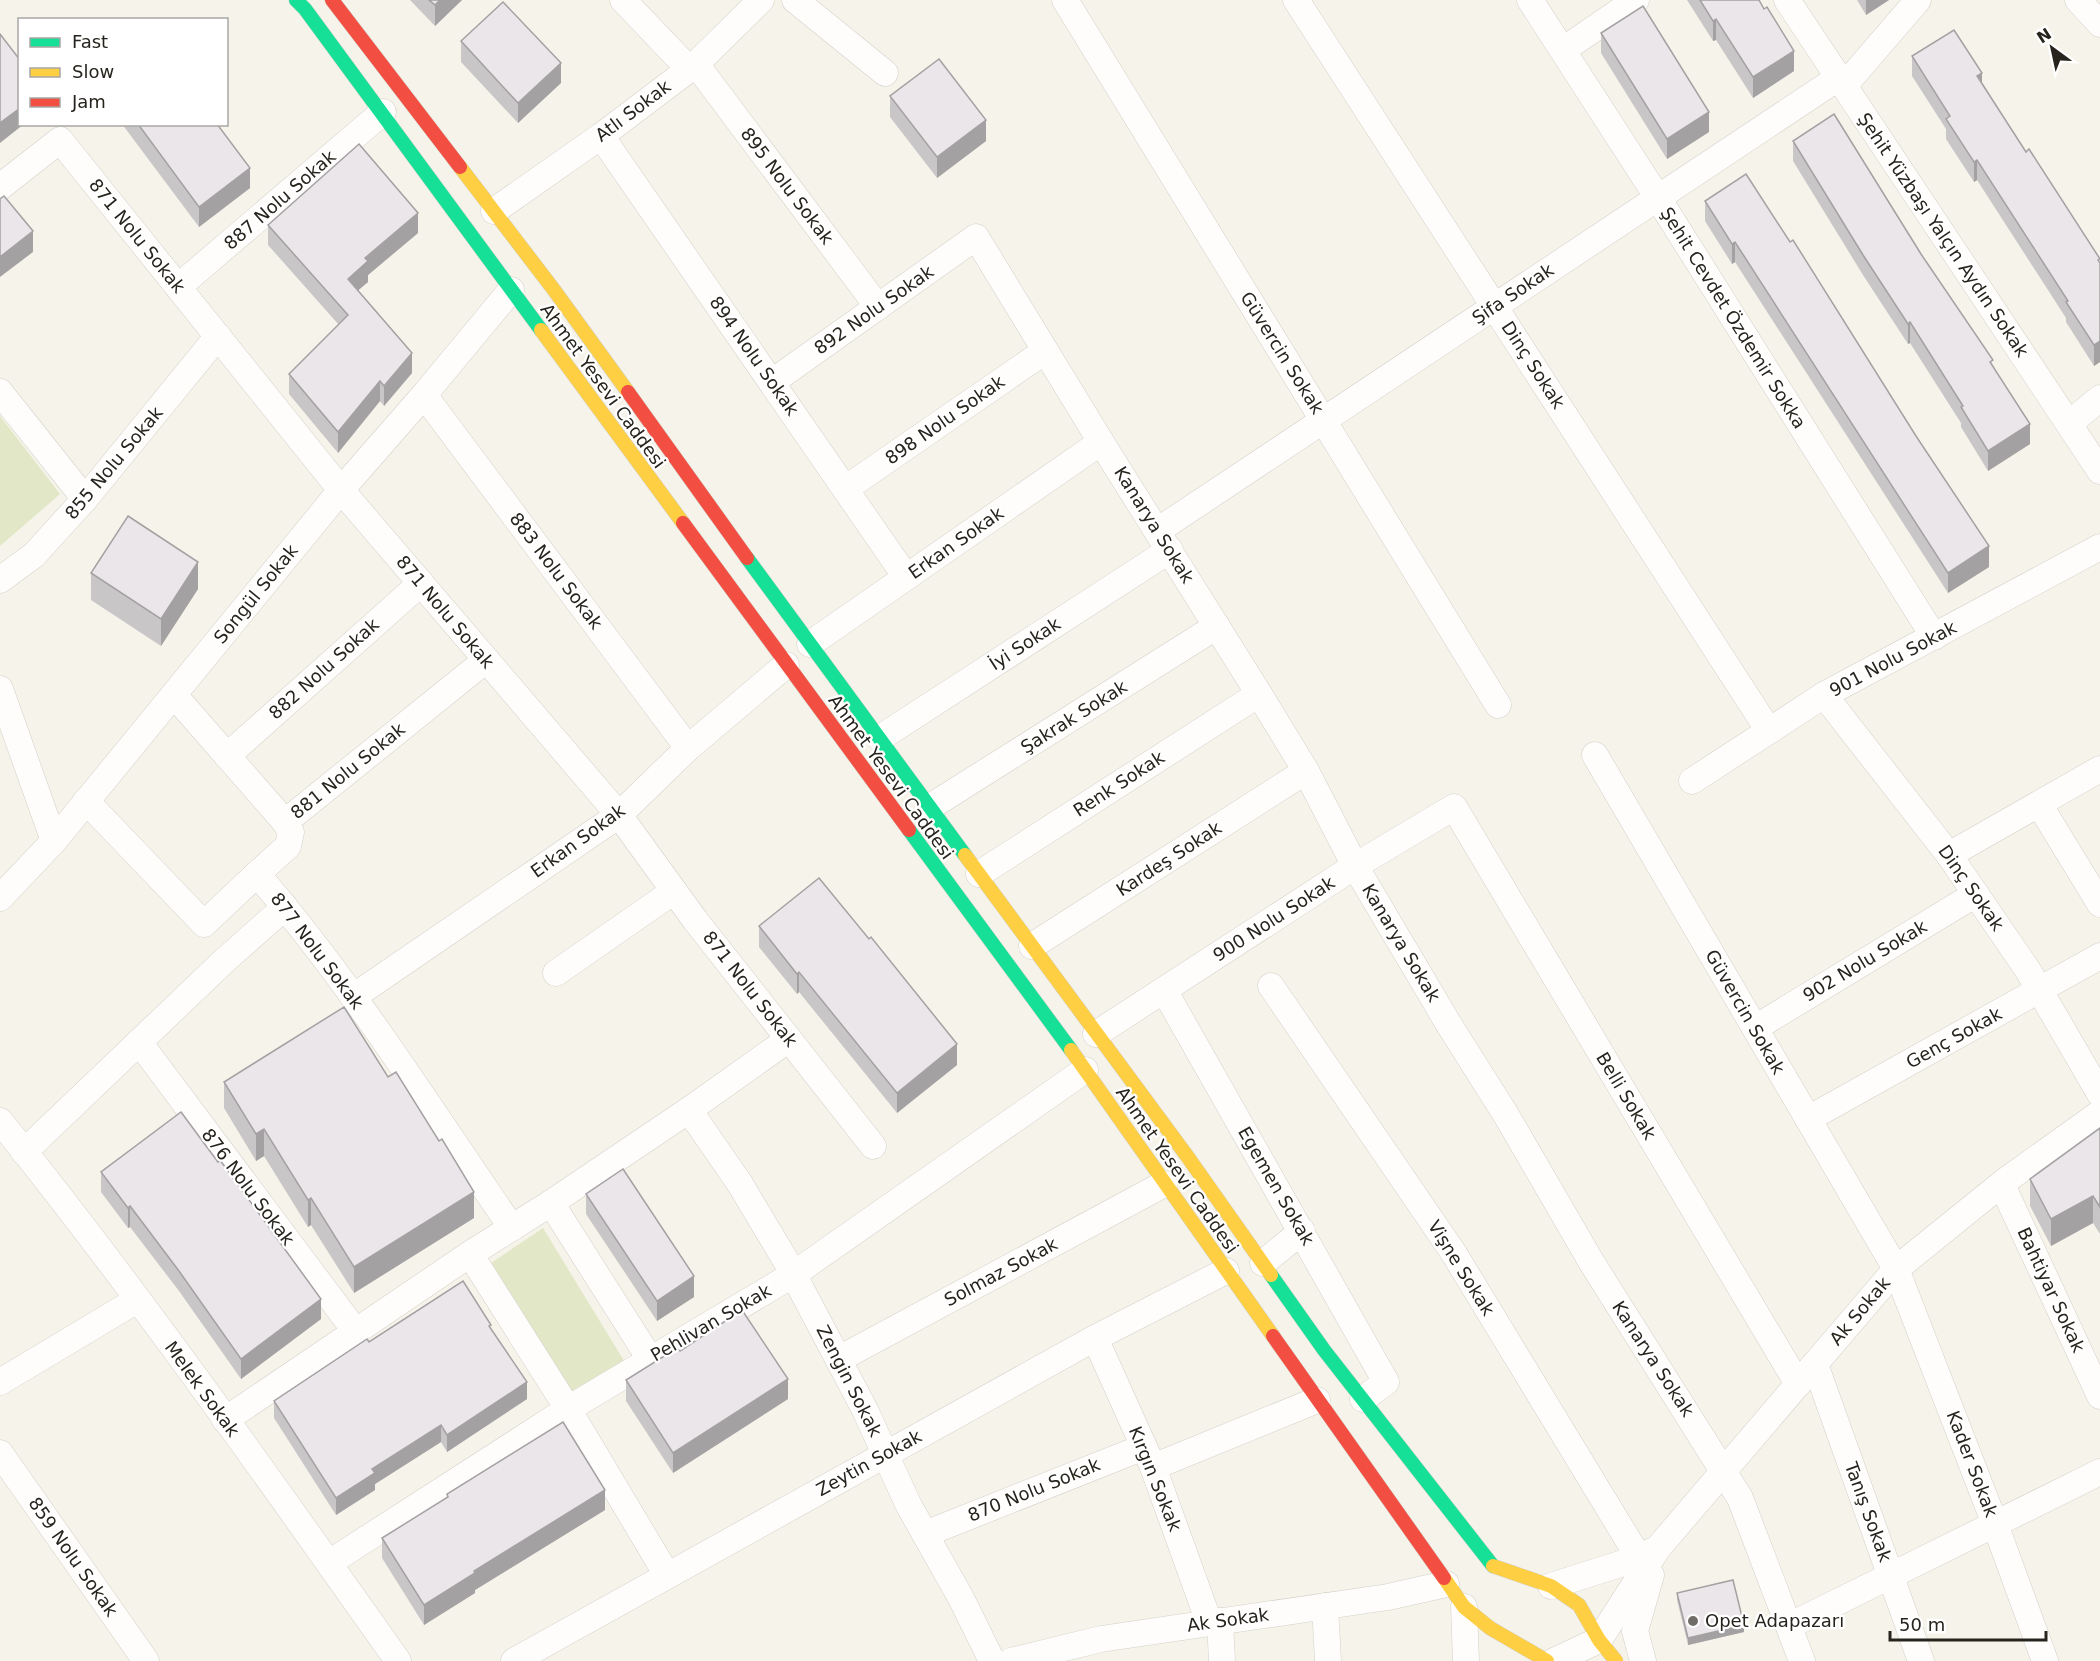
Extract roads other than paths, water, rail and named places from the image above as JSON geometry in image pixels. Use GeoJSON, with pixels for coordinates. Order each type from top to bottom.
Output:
{"type":"FeatureCollection","features":[{"type":"Feature","properties":{"kind":"main road","name":"Ahmet Yesevi Caddesi"},"geometry":{"type":"LineString","coordinates":[[296,0],[382,112],[1085,1070],[1317,1400],[1456,1580],[1464,1607],[1490,1628],[1547,1661]]}},
{"type":"Feature","properties":{"kind":"main road","name":"Ahmet Yesevi Caddesi"},"geometry":{"type":"LineString","coordinates":[[332,0],[555,290],[810,644],[1187,1156],[1324,1350],[1488,1568],[1551,1586]]}},
{"type":"Feature","properties":{"kind":"main road"},"geometry":{"type":"LineString","coordinates":[[1551,1586],[1579,1605],[1599,1640],[1616,1661]]}},
{"type":"Feature","properties":{"kind":"street","name":"895 Nolu Sokak"},"geometry":{"type":"LineString","coordinates":[[623,0],[693,67],[878,307]]}},
{"type":"Feature","properties":{"kind":"street","name":"Atlı Sokak"},"geometry":{"type":"LineString","coordinates":[[494,211],[601,136],[693,67],[761,0]]}},
{"type":"Feature","properties":{"kind":"street"},"geometry":{"type":"LineString","coordinates":[[795,0],[885,73]]}},
{"type":"Feature","properties":{"kind":"street","name":"Güvercin Sokak"},"geometry":{"type":"LineString","coordinates":[[1065,0],[1498,705]]}},
{"type":"Feature","properties":{"kind":"street","name":"Dinç Sokak"},"geometry":{"type":"LineString","coordinates":[[1296,0],[1769,731]]}},
{"type":"Feature","properties":{"kind":"street","name":"Şehit Cevdet Özdemir Sokka"},"geometry":{"type":"LineString","coordinates":[[1530,0],[1658,198],[1934,637]]}},
{"type":"Feature","properties":{"kind":"street"},"geometry":{"type":"LineString","coordinates":[[1563,50],[1636,0]]}},
{"type":"Feature","properties":{"kind":"street","name":"Şehit Yüzbaşı Yalçın Aydın Sokak"},"geometry":{"type":"LineString","coordinates":[[1787,0],[2100,471]]}},
{"type":"Feature","properties":{"kind":"street","name":"Şifa Sokak"},"geometry":{"type":"LineString","coordinates":[[1164,540],[1323,420],[1658,198],[1841,82],[1918,0]]}},
{"type":"Feature","properties":{"kind":"street"},"geometry":{"type":"LineString","coordinates":[[2078,0],[2100,24]]}},
{"type":"Feature","properties":{"kind":"street","name":"887 Nolu Sokak"},"geometry":{"type":"LineString","coordinates":[[178,287],[382,112]]}},
{"type":"Feature","properties":{"kind":"street","name":"894 Nolu Sokak"},"geometry":{"type":"LineString","coordinates":[[601,136],[906,577]]}},
{"type":"Feature","properties":{"kind":"street","name":"871 Nolu Sokak"},"geometry":{"type":"LineString","coordinates":[[0,187],[60,140],[341,489],[619,815],[674,891],[873,1146]]}},
{"type":"Feature","properties":{"kind":"street","name":"892 Nolu Sokak"},"geometry":{"type":"LineString","coordinates":[[772,382],[976,237]]}},
{"type":"Feature","properties":{"kind":"street","name":"Kanarya Sokak"},"geometry":{"type":"LineString","coordinates":[[976,237],[1306,771],[1355,866],[1448,1023],[1506,1115],[1592,1263],[1740,1498],[1802,1661]]}},
{"type":"Feature","properties":{"kind":"street","name":"Songül Sokak"},"geometry":{"type":"LineString","coordinates":[[0,898],[54,841],[341,489],[424,395],[511,290]]}},
{"type":"Feature","properties":{"kind":"street","name":"855 Nolu Sokak"},"geometry":{"type":"LineString","coordinates":[[0,580],[34,555],[85,499],[218,336]]}},
{"type":"Feature","properties":{"kind":"street","name":"898 Nolu Sokak"},"geometry":{"type":"LineString","coordinates":[[845,489],[1045,351]]}},
{"type":"Feature","properties":{"kind":"street"},"geometry":{"type":"LineString","coordinates":[[0,392],[85,499]]}},
{"type":"Feature","properties":{"kind":"street","name":"883 Nolu Sokak"},"geometry":{"type":"LineString","coordinates":[[424,395],[688,748]]}},
{"type":"Feature","properties":{"kind":"street"},"geometry":{"type":"LineString","coordinates":[[2069,424],[2100,398]]}},
{"type":"Feature","properties":{"kind":"street","name":"Erkan Sokak"},"geometry":{"type":"LineString","coordinates":[[810,644],[1101,442]]}},
{"type":"Feature","properties":{"kind":"street","name":"İyi Sokak"},"geometry":{"type":"LineString","coordinates":[[880,738],[1164,540]]}},
{"type":"Feature","properties":{"kind":"street","name":"901 Nolu Sokak"},"geometry":{"type":"LineString","coordinates":[[1692,781],[1824,696],[2100,547]]}},
{"type":"Feature","properties":{"kind":"street","name":"882 Nolu Sokak"},"geometry":{"type":"LineString","coordinates":[[227,756],[421,583]]}},
{"type":"Feature","properties":{"kind":"street","name":"Şakrak Sokak"},"geometry":{"type":"LineString","coordinates":[[930,807],[1217,626]]}},
{"type":"Feature","properties":{"kind":"street","name":"881 Nolu Sokak"},"geometry":{"type":"LineString","coordinates":[[174,695],[285,822],[486,660]]}},
{"type":"Feature","properties":{"kind":"street","name":"Erkan Sokak"},"geometry":{"type":"LineString","coordinates":[[353,997],[619,815],[688,748],[786,665]]}},
{"type":"Feature","properties":{"kind":"street"},"geometry":{"type":"LineString","coordinates":[[0,689],[54,841]]}},
{"type":"Feature","properties":{"kind":"street","name":"Renk Sokak"},"geometry":{"type":"LineString","coordinates":[[979,874],[1259,694]]}},
{"type":"Feature","properties":{"kind":"street","name":"Dinç Sokak"},"geometry":{"type":"LineString","coordinates":[[1824,696],[1949,855],[2040,990],[2100,1094]]}},
{"type":"Feature","properties":{"kind":"street","name":"Güvercin Sokak"},"geometry":{"type":"LineString","coordinates":[[1595,755],[1896,1269]]}},
{"type":"Feature","properties":{"kind":"street"},"geometry":{"type":"LineString","coordinates":[[1949,855],[2100,770]]}},
{"type":"Feature","properties":{"kind":"street","name":"Kardeş Sokak"},"geometry":{"type":"LineString","coordinates":[[1032,946],[1306,771]]}},
{"type":"Feature","properties":{"kind":"street"},"geometry":{"type":"LineString","coordinates":[[86,801],[232,953]]}},
{"type":"Feature","properties":{"kind":"street"},"geometry":{"type":"LineString","coordinates":[[2039,804],[2100,904]]}},
{"type":"Feature","properties":{"kind":"street","name":"900 Nolu Sokak"},"geometry":{"type":"LineString","coordinates":[[1096,1034],[1355,866],[1454,807]]}},
{"type":"Feature","properties":{"kind":"street","name":"Belli Sokak"},"geometry":{"type":"LineString","coordinates":[[1454,807],[1798,1384]]}},
{"type":"Feature","properties":{"kind":"street"},"geometry":{"type":"LineString","coordinates":[[257,874],[288,846],[291,832],[285,822]]}},
{"type":"Feature","properties":{"kind":"street","name":"877 Nolu Sokak"},"geometry":{"type":"LineString","coordinates":[[204,924],[257,874],[353,997],[512,1228]]}},
{"type":"Feature","properties":{"kind":"street"},"geometry":{"type":"LineString","coordinates":[[556,973],[674,891]]}},
{"type":"Feature","properties":{"kind":"street","name":"902 Nolu Sokak"},"geometry":{"type":"LineString","coordinates":[[1755,1028],[1976,894]]}},
{"type":"Feature","properties":{"kind":"street"},"geometry":{"type":"LineString","coordinates":[[24,1152],[232,953],[285,907]]}},
{"type":"Feature","properties":{"kind":"street","name":"Genç Sokak"},"geometry":{"type":"LineString","coordinates":[[1808,1119],[2100,956]]}},
{"type":"Feature","properties":{"kind":"street","name":"Vişne Sokak"},"geometry":{"type":"LineString","coordinates":[[1271,986],[1453,1252],[1648,1553]]}},
{"type":"Feature","properties":{"kind":"street","name":"Egemen Sokak"},"geometry":{"type":"LineString","coordinates":[[1164,990],[1386,1382],[1363,1399]]}},
{"type":"Feature","properties":{"kind":"street"},"geometry":{"type":"LineString","coordinates":[[225,1420],[470,1254],[551,1203],[689,1110],[789,1039]]}},
{"type":"Feature","properties":{"kind":"street","name":"876 Nolu Sokak"},"geometry":{"type":"LineString","coordinates":[[140,1042],[356,1332]]}},
{"type":"Feature","properties":{"kind":"street","name":"Pehlivan Sokak"},"geometry":{"type":"LineString","coordinates":[[329,1563],[568,1409],[794,1274],[1085,1070]]}},
{"type":"Feature","properties":{"kind":"street","name":"Zengin Sokak"},"geometry":{"type":"LineString","coordinates":[[689,1110],[740,1184],[794,1274],[925,1534],[961,1598],[992,1661]]}},
{"type":"Feature","properties":{"kind":"street","name":"Ak Sokak"},"geometry":{"type":"LineString","coordinates":[[1599,1640],[1648,1553],[1724,1471],[1896,1269],[2002,1185],[2100,1113]]}},
{"type":"Feature","properties":{"kind":"street","name":"Melek Sokak"},"geometry":{"type":"LineString","coordinates":[[0,1121],[137,1300],[398,1661]]}},
{"type":"Feature","properties":{"kind":"street","name":"Solmaz Sokak"},"geometry":{"type":"LineString","coordinates":[[838,1359],[1164,1184]]}},
{"type":"Feature","properties":{"kind":"street","name":"Bahtiyar Sokak"},"geometry":{"type":"LineString","coordinates":[[2002,1185],[2100,1396]]}},
{"type":"Feature","properties":{"kind":"street"},"geometry":{"type":"LineString","coordinates":[[551,1203],[650,1359]]}},
{"type":"Feature","properties":{"kind":"street"},"geometry":{"type":"LineString","coordinates":[[1263,1263],[1302,1231]]}},
{"type":"Feature","properties":{"kind":"street"},"geometry":{"type":"LineString","coordinates":[[470,1254],[568,1409],[667,1575]]}},
{"type":"Feature","properties":{"kind":"street","name":"Kader Sokak"},"geometry":{"type":"LineString","coordinates":[[1896,1269],[1995,1524],[2045,1661]]}},
{"type":"Feature","properties":{"kind":"street","name":"Zeytin Sokak"},"geometry":{"type":"LineString","coordinates":[[514,1661],[1095,1338],[1226,1271]]}},
{"type":"Feature","properties":{"kind":"street"},"geometry":{"type":"LineString","coordinates":[[0,1382],[137,1300]]}},
{"type":"Feature","properties":{"kind":"street","name":"Kırgın Sokak"},"geometry":{"type":"LineString","coordinates":[[1095,1338],[1148,1457],[1214,1622],[1222,1661]]}},
{"type":"Feature","properties":{"kind":"street","name":"Tanış Sokak"},"geometry":{"type":"LineString","coordinates":[[1815,1364],[1921,1661]]}},
{"type":"Feature","properties":{"kind":"street","name":"870 Nolu Sokak"},"geometry":{"type":"LineString","coordinates":[[925,1534],[1317,1400]]}},
{"type":"Feature","properties":{"kind":"street","name":"859 Nolu Sokak"},"geometry":{"type":"LineString","coordinates":[[0,1453],[147,1661]]}},
{"type":"Feature","properties":{"kind":"street"},"geometry":{"type":"LineString","coordinates":[[1789,1626],[2100,1472]]}},
{"type":"Feature","properties":{"kind":"street"},"geometry":{"type":"LineString","coordinates":[[1551,1586],[1648,1553],[1635,1631],[1643,1661]]}},
{"type":"Feature","properties":{"kind":"street","name":"Ak Sokak"},"geometry":{"type":"LineString","coordinates":[[1011,1661],[1102,1650],[1214,1622],[1388,1597],[1456,1580]]}},
{"type":"Feature","properties":{"kind":"street"},"geometry":{"type":"LineString","coordinates":[[1325,1606],[1328,1661]]}},
{"type":"Feature","properties":{"kind":"street"},"geometry":{"type":"LineString","coordinates":[[1464,1607],[1466,1661]]}},
{"type":"Feature","properties":{"kind":"street"},"geometry":{"type":"LineString","coordinates":[[1554,1661],[1599,1640]]}},
{"type":"Feature","properties":{"kind":"place","name":"Opet Adapazarı"},"geometry":{"type":"Point","coordinates":[1693,1621]}}]}
